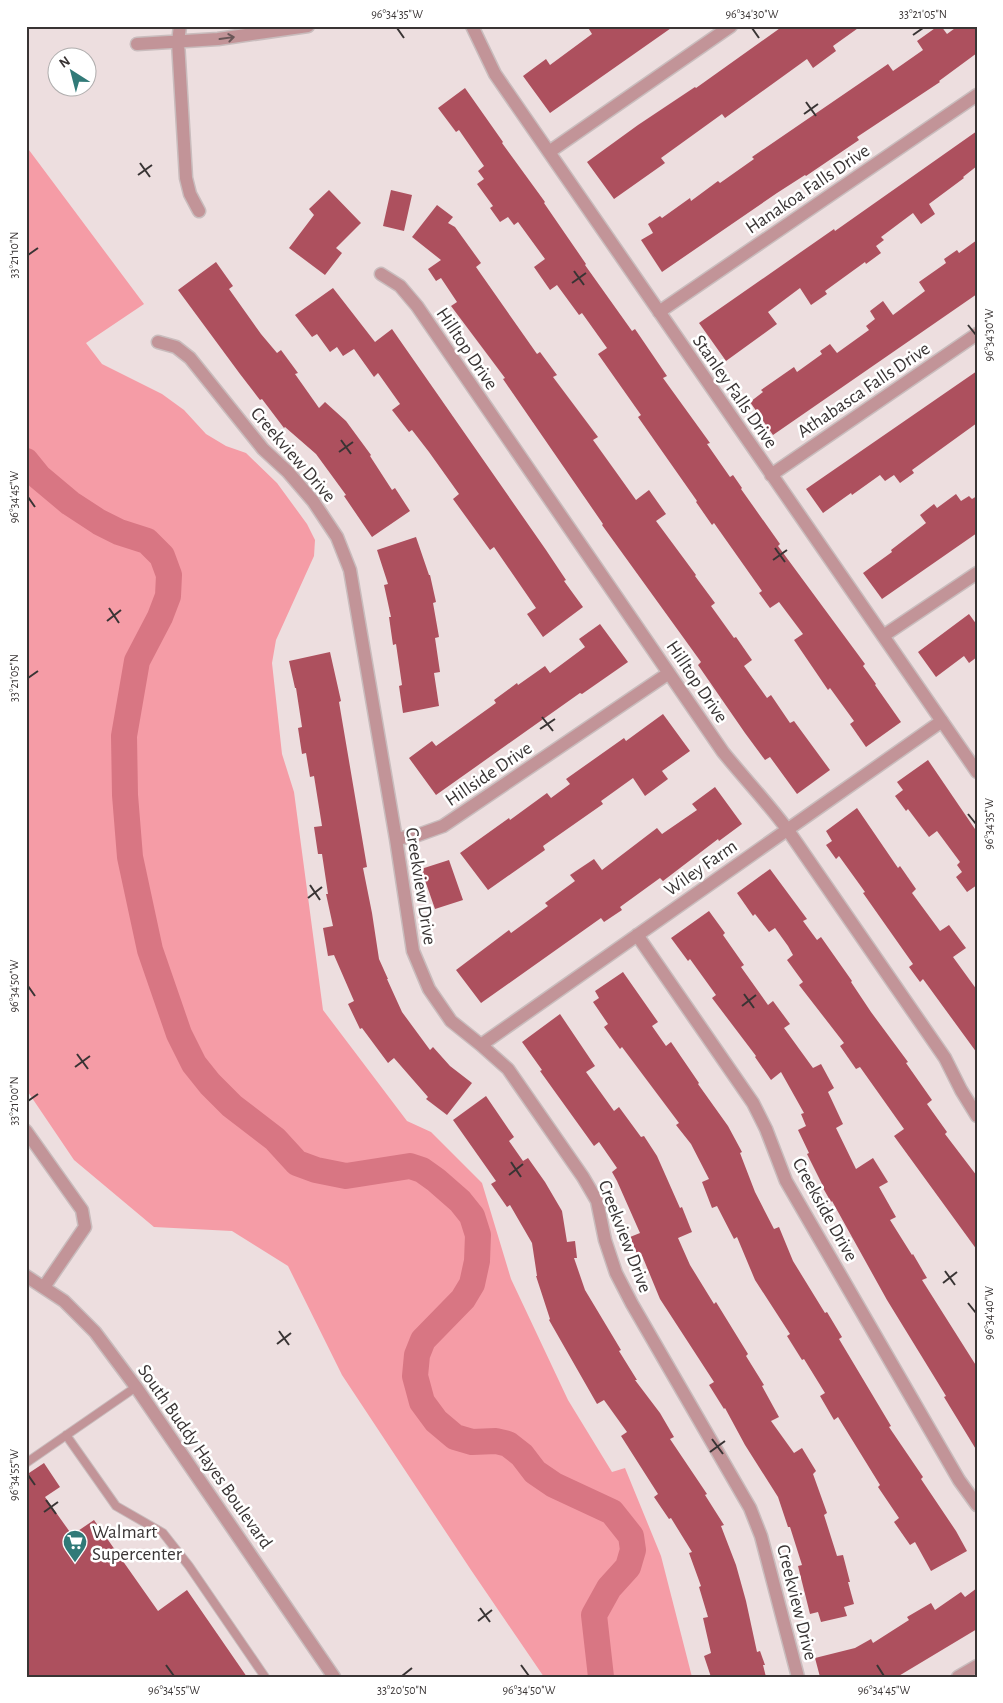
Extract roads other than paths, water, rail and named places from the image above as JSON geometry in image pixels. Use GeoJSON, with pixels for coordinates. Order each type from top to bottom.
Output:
{"type":"FeatureCollection","features":[{"type":"Feature","properties":{"kind":"street"},"geometry":{"type":"LineString","coordinates":[[180,26],[178,42],[186,178],[190,194],[198,211]]}},
{"type":"Feature","properties":{"kind":"street"},"geometry":{"type":"LineString","coordinates":[[137,44],[218,39],[308,26]]}},
{"type":"Feature","properties":{"kind":"street","name":"Stanley Falls Drive"},"geometry":{"type":"LineString","coordinates":[[472,26],[495,74],[977,772]]}},
{"type":"Feature","properties":{"kind":"street"},"geometry":{"type":"LineString","coordinates":[[548,152],[731,26]]}},
{"type":"Feature","properties":{"kind":"street","name":"Hanakoa Falls Drive"},"geometry":{"type":"LineString","coordinates":[[659,312],[977,94]]}},
{"type":"Feature","properties":{"kind":"street","name":"Hilltop Drive"},"geometry":{"type":"LineString","coordinates":[[381,274],[400,286],[417,306],[724,752],[742,776],[772,808],[787,829],[945,1058],[977,1116]]}},
{"type":"Feature","properties":{"kind":"street","name":"Athabasca Falls Drive"},"geometry":{"type":"LineString","coordinates":[[771,474],[977,334]]}},
{"type":"Feature","properties":{"kind":"street","name":"Creekview Drive"},"geometry":{"type":"LineString","coordinates":[[158,342],[176,347],[190,358],[263,448],[288,472],[313,501],[337,537],[350,570],[396,839],[412,951],[429,988],[451,1021],[481,1044],[508,1069],[583,1177],[597,1201],[605,1240],[616,1273],[750,1508],[761,1536],[798,1677]]}},
{"type":"Feature","properties":{"kind":"street"},"geometry":{"type":"LineString","coordinates":[[883,636],[977,573]]}},
{"type":"Feature","properties":{"kind":"street","name":"Hillside Drive"},"geometry":{"type":"LineString","coordinates":[[396,839],[418,835],[443,826],[669,673]]}},
{"type":"Feature","properties":{"kind":"street","name":"Wiley Farm"},"geometry":{"type":"LineString","coordinates":[[481,1044],[942,721]]}},
{"type":"Feature","properties":{"kind":"street","name":"Creekside Drive"},"geometry":{"type":"LineString","coordinates":[[637,934],[753,1103],[766,1129],[786,1181],[959,1480],[977,1505]]}},
{"type":"Feature","properties":{"kind":"street"},"geometry":{"type":"LineString","coordinates":[[26,1131],[82,1210],[85,1227],[44,1287]]}},
{"type":"Feature","properties":{"kind":"street","name":"South Buddy Hayes Boulevard"},"geometry":{"type":"LineString","coordinates":[[26,1276],[64,1301],[90,1326],[136,1387],[334,1677]]}},
{"type":"Feature","properties":{"kind":"street"},"geometry":{"type":"LineString","coordinates":[[958,1677],[977,1666]]}},
{"type":"Feature","properties":{"kind":"lane"},"geometry":{"type":"LineString","coordinates":[[26,1463],[136,1387]]}},
{"type":"Feature","properties":{"kind":"lane"},"geometry":{"type":"LineString","coordinates":[[66,1435],[116,1506],[162,1534],[168,1540],[189,1566],[265,1677]]}},
{"type":"Feature","properties":{"kind":"waterway"},"geometry":{"type":"LineString","coordinates":[[26,461],[39,477],[70,503],[99,522],[119,532],[147,541],[162,556],[169,575],[168,596],[160,617],[137,661],[124,736],[125,795],[130,857],[150,950],[179,1034],[194,1064],[210,1084],[232,1106],[275,1139],[297,1163],[316,1170],[346,1176],[410,1166],[422,1170],[436,1180],[460,1201],[472,1216],[478,1235],[477,1261],[472,1284],[463,1299],[423,1340],[417,1355],[415,1376],[422,1402],[436,1421],[455,1437],[472,1442],[496,1441],[508,1444],[522,1455],[535,1472],[554,1485],[612,1512],[631,1536],[633,1550],[628,1567],[609,1588],[594,1615],[601,1677]]}},
{"type":"Feature","properties":{"kind":"place","name":"Walmart Supercenter"},"geometry":{"type":"Point","coordinates":[75,1563]}}]}
